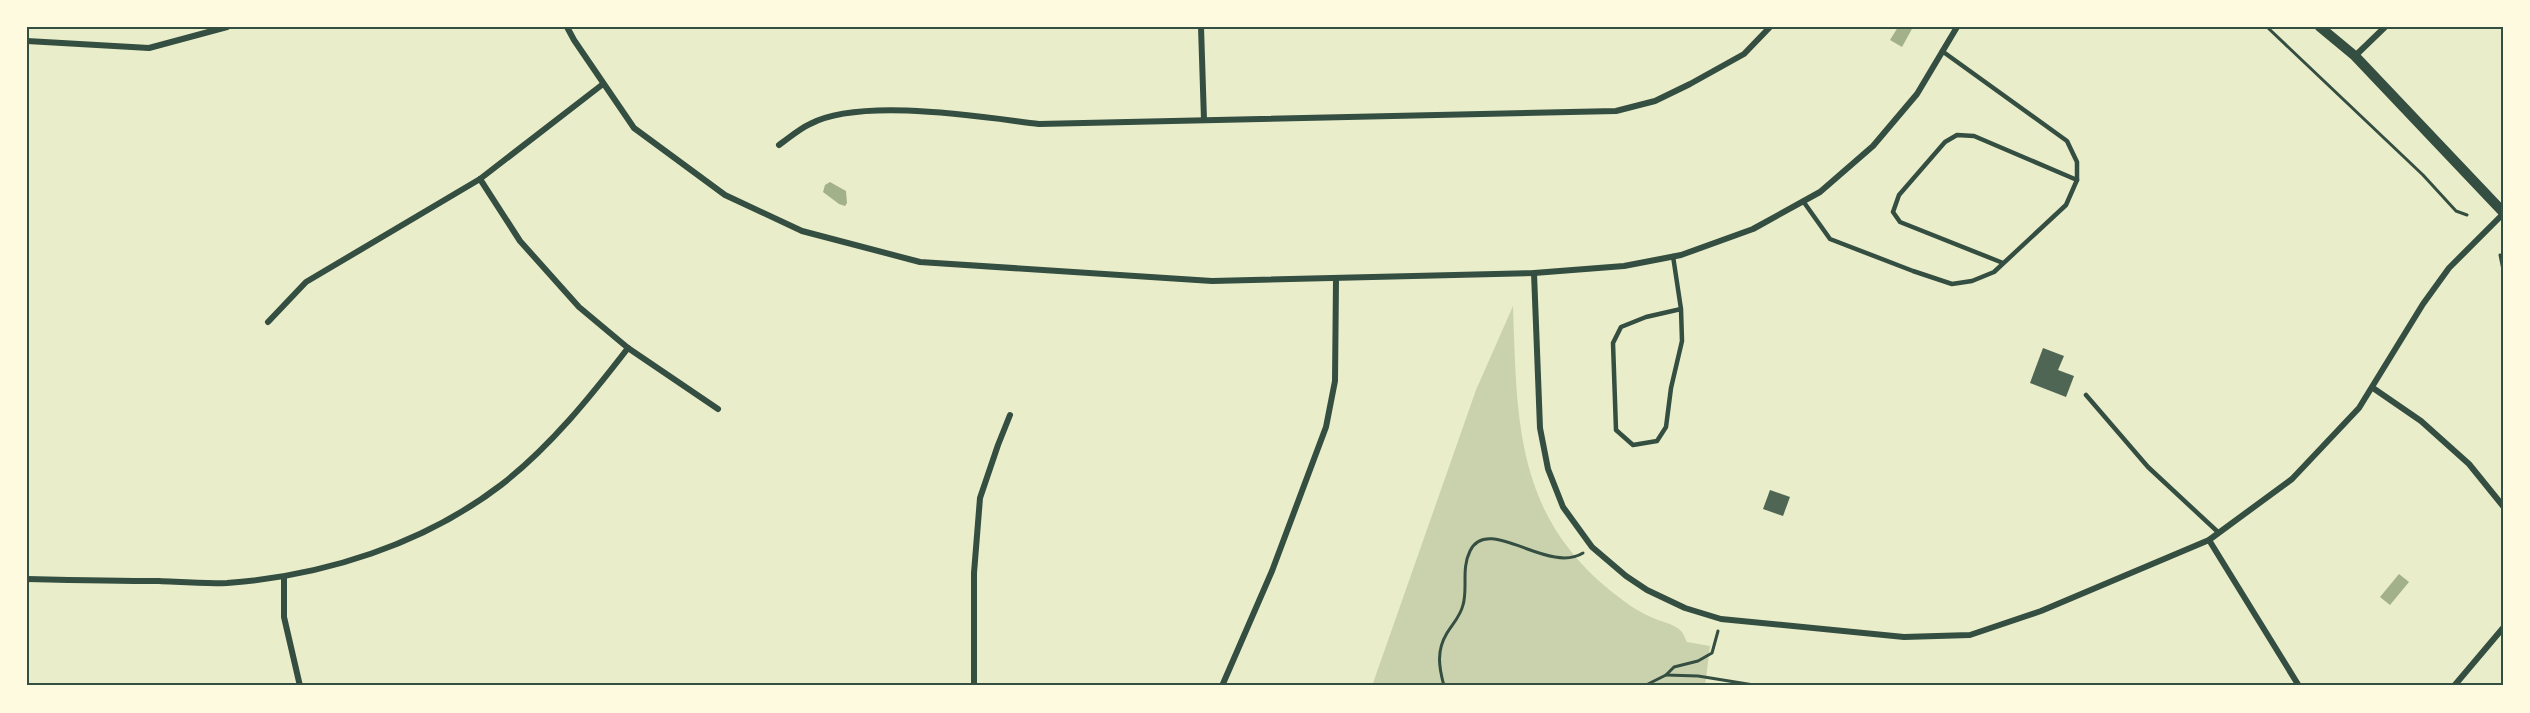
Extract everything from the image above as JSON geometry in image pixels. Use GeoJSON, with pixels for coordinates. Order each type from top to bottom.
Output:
{"type":"FeatureCollection","features":[{"type":"Feature","properties":{"kind":"street"},"geometry":{"type":"LineString","coordinates":[[27,41],[149,48],[227,27]]}},
{"type":"Feature","properties":{"kind":"street"},"geometry":{"type":"LineString","coordinates":[[567,27],[634,128],[724,195],[813,234],[920,262],[1212,281],[1534,273],[1624,266],[1673,256],[1753,229],[1821,192],[1873,146],[1917,94],[1957,27]]}},
{"type":"Feature","properties":{"kind":"street"},"geometry":{"type":"LineString","coordinates":[[1201,27],[1204,120]]}},
{"type":"Feature","properties":{"kind":"street"},"geometry":{"type":"LineString","coordinates":[[779,145],[811,123],[839,114],[884,110],[972,115],[1039,124],[1616,111],[1655,101],[1690,84],[1744,54],[1770,27]]}},
{"type":"Feature","properties":{"kind":"street"},"geometry":{"type":"LineString","coordinates":[[1534,273],[1540,428],[1548,469],[1563,507],[1592,547],[1626,576],[1647,590],[1684,608],[1721,619],[1904,637],[1970,635],[2041,611],[2209,540],[2292,479],[2360,408],[2423,304],[2449,268],[2503,213],[2355,56],[2320,27]]}},
{"type":"Feature","properties":{"kind":"street"},"geometry":{"type":"LineString","coordinates":[[2355,56],[2385,27]]}},
{"type":"Feature","properties":{"kind":"street"},"geometry":{"type":"LineString","coordinates":[[268,322],[306,282],[480,179],[603,84]]}},
{"type":"Feature","properties":{"kind":"street"},"geometry":{"type":"LineString","coordinates":[[480,179],[520,241],[579,307],[628,348],[718,409]]}},
{"type":"Feature","properties":{"kind":"street"},"geometry":{"type":"LineString","coordinates":[[1222,686],[1272,571],[1326,427],[1335,381],[1336,279]]}},
{"type":"Feature","properties":{"kind":"street"},"geometry":{"type":"LineString","coordinates":[[27,579],[225,583],[284,577],[370,555],[439,525],[501,485],[538,452],[598,386],[628,348]]}},
{"type":"Feature","properties":{"kind":"street"},"geometry":{"type":"LineString","coordinates":[[2373,388],[2421,422],[2469,464],[2503,506]]}},
{"type":"Feature","properties":{"kind":"street"},"geometry":{"type":"LineString","coordinates":[[974,686],[974,573],[980,498],[1010,415]]}},
{"type":"Feature","properties":{"kind":"street"},"geometry":{"type":"LineString","coordinates":[[2209,540],[2299,686]]}},
{"type":"Feature","properties":{"kind":"street"},"geometry":{"type":"LineString","coordinates":[[284,577],[284,617],[300,686]]}},
{"type":"Feature","properties":{"kind":"street"},"geometry":{"type":"LineString","coordinates":[[2454,686],[2503,628]]}},
{"type":"Feature","properties":{"kind":"lane"},"geometry":{"type":"LineString","coordinates":[[1803,201],[1830,238],[1913,272],[1952,284],[1972,281],[1994,272],[2066,205],[2077,180],[2077,162],[2067,141],[1942,51]]}},
{"type":"Feature","properties":{"kind":"lane"},"geometry":{"type":"LineString","coordinates":[[2003,263],[1900,222],[1893,212],[1899,195],[1945,142],[1957,135],[1974,136],[2077,180]]}},
{"type":"Feature","properties":{"kind":"lane"},"geometry":{"type":"LineString","coordinates":[[1673,256],[1681,309],[1682,341],[1671,388],[1666,427],[1657,441],[1633,445],[1617,430],[1613,343],[1621,327],[1647,317],[1681,309]]}},
{"type":"Feature","properties":{"kind":"lane"},"geometry":{"type":"LineString","coordinates":[[2086,395],[2148,467],[2219,533]]}},
{"type":"Feature","properties":{"kind":"path"},"geometry":{"type":"LineString","coordinates":[[2267,27],[2406,159],[2456,211],[2467,215]]}},
{"type":"Feature","properties":{"kind":"path"},"geometry":{"type":"LineString","coordinates":[[2500,255],[2503,270]]}},
{"type":"Feature","properties":{"kind":"path"},"geometry":{"type":"LineString","coordinates":[[1444,686],[1438,658],[1446,634],[1457,620],[1462,608],[1465,564],[1470,551],[1479,540],[1494,537],[1536,554],[1569,558],[1580,555],[1592,547]]}},
{"type":"Feature","properties":{"kind":"path"},"geometry":{"type":"LineString","coordinates":[[1644,686],[1666,675],[1674,667],[1698,661],[1712,653],[1721,619]]}},
{"type":"Feature","properties":{"kind":"path"},"geometry":{"type":"LineString","coordinates":[[1666,675],[1698,676],[1760,686]]}},
{"type":"Feature","properties":{"kind":"shaded area"},"geometry":{"type":"Polygon","coordinates":[[[1898,27],[1913,27],[1902,47],[1890,40],[1898,27]]]}},
{"type":"Feature","properties":{"kind":"shaded area"},"geometry":{"type":"Polygon","coordinates":[[[830,182],[846,191],[845,206],[823,192],[825,185],[830,182]]]}},
{"type":"Feature","properties":{"kind":"shaded area"},"geometry":{"type":"Polygon","coordinates":[[[1513,306],[1521,428],[1528,465],[1540,500],[1558,533],[1583,565],[1616,595],[1642,613],[1677,628],[1687,642],[1710,646],[1705,686],[1372,686],[1476,390],[1513,306]]]}},
{"type":"Feature","properties":{"kind":"shaded area"},"geometry":{"type":"Polygon","coordinates":[[[2399,574],[2409,582],[2390,605],[2380,597],[2399,574]]]}},
{"type":"Feature","properties":{"kind":"building"},"geometry":{"type":"Polygon","coordinates":[[[2043,348],[2064,356],[2058,370],[2074,376],[2066,397],[2030,383],[2043,348]]]}},
{"type":"Feature","properties":{"kind":"building"},"geometry":{"type":"Polygon","coordinates":[[[1770,490],[1790,497],[1783,516],[1763,509],[1770,490]]]}}]}
